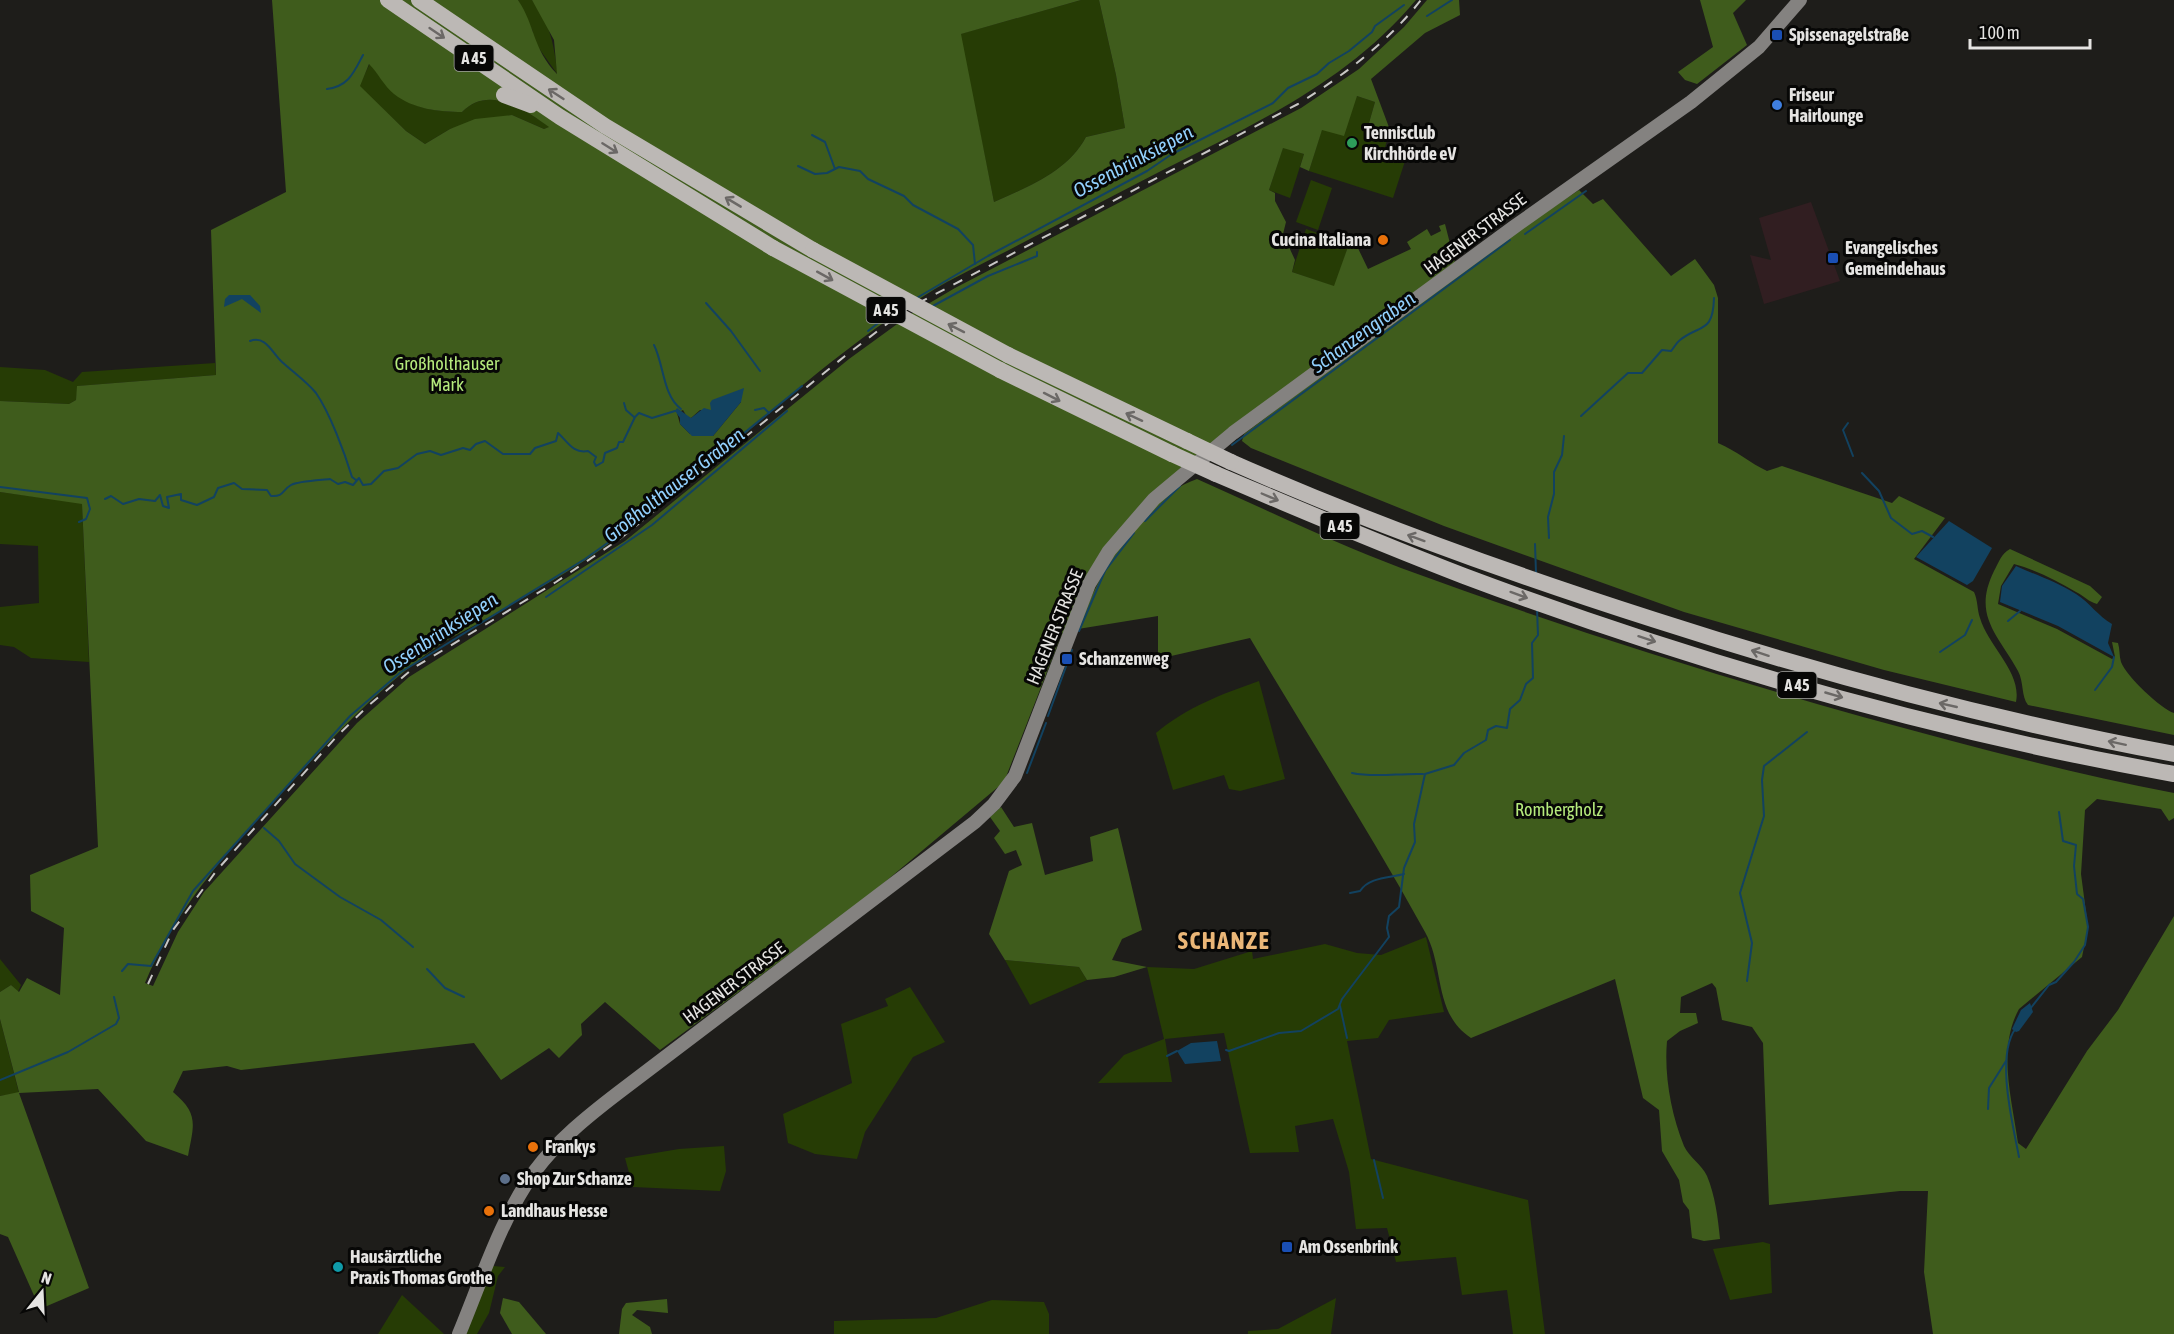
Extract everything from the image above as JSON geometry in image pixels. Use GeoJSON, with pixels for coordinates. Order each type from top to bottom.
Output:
{"type":"FeatureCollection","features":[{"type":"Feature","properties":{"kind":"highway","name":"A 45"},"geometry":{"type":"LineString","coordinates":[[388,0],[560,117],[773,248],[1000,370],[1216,474],[1464,576],[1592,621],[1772,678],[2033,746],[2174,774]]}},
{"type":"Feature","properties":{"kind":"highway","name":"A 45"},"geometry":{"type":"LineString","coordinates":[[419,0],[605,126],[783,232],[908,303],[1008,355],[1232,462],[1395,530],[1599,602],[1803,666],[2034,725],[2174,754]]}},
{"type":"Feature","properties":{"kind":"highway"},"geometry":{"type":"LineString","coordinates":[[504,95],[560,117]]}},
{"type":"Feature","properties":{"kind":"highway"},"geometry":{"type":"LineString","coordinates":[[580,99],[605,126]]}},
{"type":"Feature","properties":{"kind":"main road","name":"HAGENER STRASSE"},"geometry":{"type":"LineString","coordinates":[[459,1334],[509,1216],[523,1189],[544,1159],[610,1099],[920,865],[994,804],[1015,776],[1089,584],[1109,551],[1154,499],[1233,433],[1537,210],[1691,102],[1750,54],[1800,0]]}},
{"type":"Feature","properties":{"kind":"shaded area"},"geometry":{"type":"Polygon","coordinates":[[[1811,202],[1840,281],[1764,304],[1750,255],[1771,260],[1759,218],[1811,202]]]}},
{"type":"Feature","properties":{"kind":"green space","name":"Großholthauser Mark"},"geometry":{"type":"Polygon","coordinates":[[[272,0],[518,0],[538,46],[557,74],[554,40],[532,0],[1081,0],[961,34],[994,202],[1033,184],[1058,169],[1078,149],[1086,137],[1125,128],[1099,0],[1416,0],[1360,55],[1298,99],[1231,136],[947,282],[903,310],[819,372],[699,473],[601,550],[419,659],[341,729],[225,856],[190,902],[159,954],[145,983],[153,986],[178,932],[204,892],[357,723],[409,677],[625,541],[849,359],[911,314],[955,288],[1301,108],[1359,69],[1404,27],[1427,0],[1459,0],[1460,15],[1425,33],[1371,79],[1390,130],[1387,132],[1371,127],[1369,123],[1375,102],[1357,96],[1344,136],[1322,130],[1309,171],[1300,167],[1304,154],[1283,148],[1269,190],[1275,193],[1275,201],[1286,222],[1283,234],[1295,260],[1292,272],[1334,286],[1349,244],[1355,242],[1368,269],[1411,249],[1407,242],[1427,229],[1431,236],[1441,231],[1439,226],[1445,224],[1455,263],[1233,433],[1133,523],[1073,622],[1061,636],[1004,782],[867,897],[660,1050],[605,1002],[581,1024],[582,1035],[559,1058],[549,1048],[501,1080],[474,1043],[241,1070],[227,1066],[183,1071],[173,1092],[191,1113],[193,1127],[188,1156],[146,1141],[98,1089],[19,1093],[89,1288],[40,1309],[8,1237],[0,1234],[0,1096],[19,1092],[0,1019],[0,992],[11,985],[19,992],[27,978],[60,995],[64,928],[31,911],[30,875],[98,847],[82,504],[0,492],[0,401],[69,404],[76,400],[77,386],[216,375],[211,230],[286,192],[272,0]],[[369,64],[360,86],[406,131],[425,144],[450,129],[475,119],[512,115],[544,129],[549,127],[518,107],[495,100],[484,100],[473,104],[462,112],[435,110],[409,103],[394,94],[369,64]],[[741,390],[711,406],[712,410],[700,410],[691,418],[687,417],[683,410],[677,413],[680,424],[690,434],[713,436],[741,402],[741,390]]]}},
{"type":"Feature","properties":{"kind":"green space"},"geometry":{"type":"Polygon","coordinates":[[[518,0],[532,0],[544,19],[553,44],[558,75],[533,40],[533,32],[518,0]]]}},
{"type":"Feature","properties":{"kind":"green space"},"geometry":{"type":"Polygon","coordinates":[[[1081,0],[1099,0],[1125,128],[1086,137],[1078,149],[1058,169],[1033,184],[994,202],[960,34],[1081,0]]]}},
{"type":"Feature","properties":{"kind":"green space"},"geometry":{"type":"Polygon","coordinates":[[[1700,0],[1746,0],[1733,13],[1747,45],[1697,84],[1685,80],[1678,72],[1713,47],[1700,0]]]}},
{"type":"Feature","properties":{"kind":"green space"},"geometry":{"type":"Polygon","coordinates":[[[370,63],[398,95],[419,106],[462,112],[484,100],[495,100],[518,107],[550,127],[544,129],[512,115],[450,129],[425,144],[406,131],[359,86],[370,63]]]}},
{"type":"Feature","properties":{"kind":"green space","name":"Tennisclub Kirchhörde eV"},"geometry":{"type":"Polygon","coordinates":[[[1357,96],[1375,102],[1369,123],[1387,132],[1390,130],[1384,151],[1406,158],[1393,198],[1309,171],[1322,129],[1357,96]]]}},
{"type":"Feature","properties":{"kind":"green space"},"geometry":{"type":"Polygon","coordinates":[[[1283,147],[1304,154],[1290,198],[1269,190],[1283,147]]]}},
{"type":"Feature","properties":{"kind":"green space"},"geometry":{"type":"Polygon","coordinates":[[[1311,180],[1332,188],[1318,230],[1296,222],[1311,180]]]}},
{"type":"Feature","properties":{"kind":"green space"},"geometry":{"type":"Polygon","coordinates":[[[1579,190],[1593,204],[1603,199],[1671,276],[1695,259],[1714,285],[1718,298],[1718,443],[1767,471],[1782,466],[1892,503],[1899,496],[1945,518],[1914,559],[1974,592],[1984,628],[2014,680],[2017,691],[2016,702],[1884,670],[1684,612],[1444,526],[1251,448],[1242,441],[1244,434],[1502,241],[1579,190]]]}},
{"type":"Feature","properties":{"kind":"green space"},"geometry":{"type":"Polygon","coordinates":[[[1306,229],[1349,244],[1335,287],[1292,272],[1306,229]]]}},
{"type":"Feature","properties":{"kind":"green space"},"geometry":{"type":"Polygon","coordinates":[[[215,363],[216,375],[78,386],[76,400],[69,404],[0,401],[0,367],[45,370],[73,382],[82,372],[215,363]]]}},
{"type":"Feature","properties":{"kind":"green space","name":"Rombergholz"},"geometry":{"type":"Polygon","coordinates":[[[1197,479],[1375,558],[1515,609],[1630,647],[1940,738],[2057,768],[2174,793],[2174,818],[2169,821],[2161,809],[2097,799],[2085,810],[2081,874],[2088,927],[2082,957],[2019,1009],[2012,1024],[2007,1057],[2018,1143],[2026,1149],[2087,1051],[2118,1010],[2174,916],[2174,1334],[1933,1334],[1924,1272],[1928,1191],[1900,1191],[1769,1205],[1763,1043],[1752,1027],[1722,1020],[1716,988],[1712,983],[1681,997],[1680,1013],[1696,1013],[1698,1023],[1680,1031],[1667,1041],[1668,1081],[1675,1121],[1684,1146],[1705,1172],[1710,1183],[1720,1239],[1704,1241],[1692,1238],[1689,1210],[1683,1202],[1679,1180],[1662,1151],[1659,1110],[1643,1098],[1615,979],[1471,1038],[1459,1028],[1445,1003],[1435,960],[1425,932],[1250,638],[1158,659],[1158,616],[1078,629],[1109,563],[1124,541],[1157,503],[1197,479]]]}},
{"type":"Feature","properties":{"kind":"green space"},"geometry":{"type":"Polygon","coordinates":[[[0,492],[82,503],[89,662],[31,658],[14,647],[0,645],[0,607],[39,603],[38,546],[0,544],[0,492]]]}},
{"type":"Feature","properties":{"kind":"green space"},"geometry":{"type":"Polygon","coordinates":[[[2010,549],[2090,586],[2102,597],[2097,604],[2094,603],[2046,576],[2014,564],[2001,586],[1998,604],[2057,629],[2112,659],[2115,657],[2112,642],[2118,643],[2124,668],[2153,699],[2174,713],[2174,735],[2028,705],[2018,671],[1990,624],[1987,613],[1988,587],[2000,558],[2010,549]]]}},
{"type":"Feature","properties":{"kind":"green space"},"geometry":{"type":"Polygon","coordinates":[[[1259,681],[1285,779],[1240,791],[1229,789],[1224,775],[1173,790],[1156,733],[1192,709],[1218,696],[1259,681]]]}},
{"type":"Feature","properties":{"kind":"green space"},"geometry":{"type":"Polygon","coordinates":[[[1001,807],[1014,827],[1032,823],[1045,875],[1093,861],[1090,837],[1118,828],[1142,930],[1122,939],[1112,960],[1147,967],[1114,977],[1087,980],[1079,967],[1005,960],[989,934],[1009,871],[1022,865],[1016,850],[1005,854],[994,838],[1000,831],[990,817],[1001,807]]]}},
{"type":"Feature","properties":{"kind":"green space"},"geometry":{"type":"Polygon","coordinates":[[[1426,937],[1444,1012],[1389,1020],[1378,1038],[1347,1041],[1371,1159],[1528,1200],[1545,1334],[1513,1334],[1507,1290],[1462,1295],[1456,1257],[1396,1262],[1387,1228],[1356,1229],[1349,1172],[1333,1119],[1295,1126],[1299,1152],[1250,1153],[1224,1033],[1165,1039],[1172,1082],[1098,1083],[1124,1055],[1164,1039],[1147,967],[1194,969],[1252,951],[1253,959],[1325,944],[1357,953],[1381,955],[1426,937]]]}},
{"type":"Feature","properties":{"kind":"green space"},"geometry":{"type":"Polygon","coordinates":[[[0,959],[21,985],[18,992],[11,985],[0,992],[0,959]]]}},
{"type":"Feature","properties":{"kind":"green space"},"geometry":{"type":"Polygon","coordinates":[[[1005,960],[1079,967],[1087,980],[1030,1005],[1005,960]]]}},
{"type":"Feature","properties":{"kind":"green space"},"geometry":{"type":"Polygon","coordinates":[[[910,987],[945,1042],[913,1057],[865,1132],[857,1159],[815,1154],[788,1143],[783,1114],[852,1083],[841,1024],[888,1006],[885,999],[910,987]]]}},
{"type":"Feature","properties":{"kind":"green space"},"geometry":{"type":"Polygon","coordinates":[[[0,1019],[19,1093],[0,1096],[0,1019]]]}},
{"type":"Feature","properties":{"kind":"green space"},"geometry":{"type":"Polygon","coordinates":[[[724,1146],[726,1171],[720,1191],[633,1187],[625,1158],[679,1149],[724,1146]]]}},
{"type":"Feature","properties":{"kind":"green space"},"geometry":{"type":"Polygon","coordinates":[[[1763,1242],[1770,1244],[1772,1293],[1730,1300],[1713,1249],[1763,1242]]]}},
{"type":"Feature","properties":{"kind":"green space"},"geometry":{"type":"Polygon","coordinates":[[[493,1266],[505,1267],[498,1276],[489,1313],[477,1334],[459,1334],[486,1269],[493,1266]]]}},
{"type":"Feature","properties":{"kind":"green space"},"geometry":{"type":"Polygon","coordinates":[[[402,1295],[444,1334],[378,1334],[402,1295]]]}},
{"type":"Feature","properties":{"kind":"green space"},"geometry":{"type":"Polygon","coordinates":[[[503,1298],[519,1302],[546,1334],[512,1334],[500,1313],[503,1298]]]}},
{"type":"Feature","properties":{"kind":"green space"},"geometry":{"type":"Polygon","coordinates":[[[1336,1298],[1331,1334],[1248,1334],[1248,1331],[1278,1329],[1336,1298]]]}},
{"type":"Feature","properties":{"kind":"green space"},"geometry":{"type":"Polygon","coordinates":[[[667,1299],[668,1313],[637,1310],[632,1315],[650,1327],[652,1334],[619,1334],[622,1309],[626,1303],[667,1299]]]}},
{"type":"Feature","properties":{"kind":"green space"},"geometry":{"type":"Polygon","coordinates":[[[992,1300],[1044,1302],[1049,1314],[1049,1334],[834,1334],[834,1321],[936,1318],[992,1300]]]}},
{"type":"Feature","properties":{"kind":"water"},"geometry":{"type":"Polygon","coordinates":[[[229,295],[250,295],[260,306],[261,313],[242,299],[224,307],[225,299],[229,295]]]}},
{"type":"Feature","properties":{"kind":"water"},"geometry":{"type":"Polygon","coordinates":[[[744,388],[741,402],[713,436],[692,436],[680,424],[680,418],[675,411],[677,408],[691,418],[704,408],[711,410],[712,400],[744,388]]]}},
{"type":"Feature","properties":{"kind":"water"},"geometry":{"type":"Polygon","coordinates":[[[1949,521],[1992,548],[1973,581],[1967,585],[1916,557],[1949,521]]]}},
{"type":"Feature","properties":{"kind":"water"},"geometry":{"type":"Polygon","coordinates":[[[2016,566],[2076,594],[2112,624],[2108,643],[2114,657],[2058,626],[2000,602],[2002,586],[2016,566]]]}},
{"type":"Feature","properties":{"kind":"water"},"geometry":{"type":"Polygon","coordinates":[[[2030,1003],[2033,1012],[2016,1032],[2012,1029],[2021,1010],[2030,1003]]]}},
{"type":"Feature","properties":{"kind":"water"},"geometry":{"type":"Polygon","coordinates":[[[1217,1041],[1221,1061],[1185,1064],[1177,1051],[1191,1043],[1217,1041]]]}},
{"type":"Feature","properties":{"kind":"waterway","name":"Ossenbrinksiepen"},"geometry":{"type":"LineString","coordinates":[[1427,16],[1452,0]]}},
{"type":"Feature","properties":{"kind":"waterway","name":"Ossenbrinksiepen"},"geometry":{"type":"LineString","coordinates":[[915,299],[988,256],[1147,171],[1172,154],[1273,103],[1288,88],[1317,74],[1329,63],[1349,51],[1372,32],[1375,26],[1404,5]]}},
{"type":"Feature","properties":{"kind":"waterway"},"geometry":{"type":"LineString","coordinates":[[327,89],[346,81],[363,55]]}},
{"type":"Feature","properties":{"kind":"waterway"},"geometry":{"type":"LineString","coordinates":[[812,135],[825,142],[835,169]]}},
{"type":"Feature","properties":{"kind":"waterway"},"geometry":{"type":"LineString","coordinates":[[798,166],[815,174],[827,173],[839,167],[860,171],[868,179],[904,196],[913,205],[958,229],[973,245],[975,264]]}},
{"type":"Feature","properties":{"kind":"waterway","name":"Schanzengraben"},"geometry":{"type":"LineString","coordinates":[[1525,234],[1586,191]]}},
{"type":"Feature","properties":{"kind":"waterway","name":"Schanzengraben"},"geometry":{"type":"LineString","coordinates":[[1232,445],[1510,240]]}},
{"type":"Feature","properties":{"kind":"waterway","name":"Großholthauser Graben"},"geometry":{"type":"LineString","coordinates":[[931,307],[988,276],[1037,256],[1037,252]]}},
{"type":"Feature","properties":{"kind":"waterway"},"geometry":{"type":"LineString","coordinates":[[1581,416],[1628,373],[1642,373],[1662,350],[1671,351],[1680,340],[1708,323],[1714,298]]}},
{"type":"Feature","properties":{"kind":"waterway"},"geometry":{"type":"LineString","coordinates":[[706,303],[731,331],[760,371]]}},
{"type":"Feature","properties":{"kind":"waterway","name":"Ossenbrinksiepen"},"geometry":{"type":"LineString","coordinates":[[868,331],[887,316]]}},
{"type":"Feature","properties":{"kind":"waterway"},"geometry":{"type":"LineString","coordinates":[[250,341],[260,340],[265,343],[316,393],[332,422],[352,477],[356,480]]}},
{"type":"Feature","properties":{"kind":"waterway"},"geometry":{"type":"LineString","coordinates":[[654,345],[667,388],[681,409]]}},
{"type":"Feature","properties":{"kind":"waterway","name":"Ossenbrinksiepen"},"geometry":{"type":"LineString","coordinates":[[122,971],[128,964],[151,966],[193,891],[350,716],[401,672],[585,559],[620,534],[802,386]]}},
{"type":"Feature","properties":{"kind":"waterway"},"geometry":{"type":"LineString","coordinates":[[624,403],[626,410],[634,417]]}},
{"type":"Feature","properties":{"kind":"waterway"},"geometry":{"type":"LineString","coordinates":[[755,410],[764,408],[769,413]]}},
{"type":"Feature","properties":{"kind":"waterway"},"geometry":{"type":"LineString","coordinates":[[105,499],[111,496],[123,504],[139,499],[155,501],[160,495],[163,506],[169,508],[167,497],[181,494],[181,500],[197,505],[214,497],[218,488],[234,483],[242,489],[267,490],[271,496],[281,494],[294,484],[310,481],[330,479],[338,484],[345,482],[353,485],[359,478],[363,485],[371,484],[384,471],[398,468],[417,454],[430,451],[441,455],[463,448],[470,450],[476,444],[485,441],[503,454],[530,454],[535,448],[556,441],[558,433],[578,451],[588,451],[596,457],[594,462],[596,466],[603,462],[605,453],[617,448],[619,442],[623,442],[639,413],[652,418],[675,411]]}},
{"type":"Feature","properties":{"kind":"waterway","name":"Großholthauser Graben"},"geometry":{"type":"LineString","coordinates":[[546,597],[652,525],[787,411]]}},
{"type":"Feature","properties":{"kind":"waterway"},"geometry":{"type":"LineString","coordinates":[[1848,423],[1843,430],[1853,456]]}},
{"type":"Feature","properties":{"kind":"waterway"},"geometry":{"type":"LineString","coordinates":[[1549,538],[1548,517],[1554,494],[1554,472],[1562,455],[1564,436]]}},
{"type":"Feature","properties":{"kind":"waterway"},"geometry":{"type":"LineString","coordinates":[[1862,473],[1879,491],[1891,518],[1912,534],[1922,531],[1933,537]]}},
{"type":"Feature","properties":{"kind":"waterway","name":"Schanzengraben"},"geometry":{"type":"LineString","coordinates":[[1145,521],[1180,486]]}},
{"type":"Feature","properties":{"kind":"waterway"},"geometry":{"type":"LineString","coordinates":[[0,487],[87,498],[90,509],[86,519],[79,522]]}},
{"type":"Feature","properties":{"kind":"waterway","name":"Schanzengraben"},"geometry":{"type":"LineString","coordinates":[[1079,631],[1105,571],[1134,533]]}},
{"type":"Feature","properties":{"kind":"waterway"},"geometry":{"type":"LineString","coordinates":[[1535,544],[1536,573]]}},
{"type":"Feature","properties":{"kind":"waterway"},"geometry":{"type":"LineString","coordinates":[[1226,1050],[1229,1051],[1279,1033],[1301,1031],[1338,1009],[1342,999],[1389,937],[1387,928],[1389,916],[1399,907],[1404,868],[1415,842],[1414,824],[1425,774],[1454,765],[1464,753],[1486,740],[1488,730],[1496,726],[1507,728],[1510,709],[1520,700],[1526,684],[1533,678],[1532,643],[1538,635],[1537,609]]}},
{"type":"Feature","properties":{"kind":"waterway"},"geometry":{"type":"LineString","coordinates":[[2008,621],[2020,611]]}},
{"type":"Feature","properties":{"kind":"waterway"},"geometry":{"type":"LineString","coordinates":[[1940,652],[1965,635],[1972,620]]}},
{"type":"Feature","properties":{"kind":"waterway","name":"Schanzengraben"},"geometry":{"type":"LineString","coordinates":[[1048,716],[1072,650]]}},
{"type":"Feature","properties":{"kind":"waterway"},"geometry":{"type":"LineString","coordinates":[[2095,690],[2112,667],[2114,657]]}},
{"type":"Feature","properties":{"kind":"waterway","name":"Schanzengraben"},"geometry":{"type":"LineString","coordinates":[[1027,773],[1046,723]]}},
{"type":"Feature","properties":{"kind":"waterway"},"geometry":{"type":"LineString","coordinates":[[1747,981],[1752,943],[1740,893],[1764,816],[1762,780],[1764,766],[1807,732]]}},
{"type":"Feature","properties":{"kind":"waterway"},"geometry":{"type":"LineString","coordinates":[[1352,773],[1423,774]]}},
{"type":"Feature","properties":{"kind":"waterway"},"geometry":{"type":"LineString","coordinates":[[2030,1009],[2049,985],[2056,982],[2074,962],[2085,945],[2088,927],[2083,899],[2077,894],[2074,866],[2076,845],[2063,841],[2059,812]]}},
{"type":"Feature","properties":{"kind":"waterway"},"geometry":{"type":"LineString","coordinates":[[264,828],[279,841],[295,864],[340,897],[381,920],[413,947]]}},
{"type":"Feature","properties":{"kind":"waterway"},"geometry":{"type":"LineString","coordinates":[[1350,893],[1360,891],[1374,881],[1404,874]]}},
{"type":"Feature","properties":{"kind":"waterway"},"geometry":{"type":"LineString","coordinates":[[427,969],[445,988],[464,997]]}},
{"type":"Feature","properties":{"kind":"waterway","name":"Ossenbrinksiepen"},"geometry":{"type":"LineString","coordinates":[[0,1080],[68,1052],[116,1024],[119,1018],[114,997]]}},
{"type":"Feature","properties":{"kind":"waterway"},"geometry":{"type":"LineString","coordinates":[[1340,1006],[1347,1038]]}},
{"type":"Feature","properties":{"kind":"waterway"},"geometry":{"type":"LineString","coordinates":[[2016,1028],[2010,1040],[2006,1072],[2007,1091],[2019,1157]]}},
{"type":"Feature","properties":{"kind":"waterway"},"geometry":{"type":"LineString","coordinates":[[1167,1056],[1177,1051]]}},
{"type":"Feature","properties":{"kind":"waterway"},"geometry":{"type":"LineString","coordinates":[[1988,1109],[1989,1088],[2006,1061]]}},
{"type":"Feature","properties":{"kind":"waterway"},"geometry":{"type":"LineString","coordinates":[[1374,1160],[1383,1198]]}},
{"type":"Feature","properties":{"kind":"railway"},"geometry":{"type":"LineString","coordinates":[[148,984],[173,930],[217,870],[338,735],[369,705],[415,667],[556,582],[621,538],[905,310],[1298,104],[1332,82],[1364,57],[1394,30],[1421,0]]}},
{"type":"Feature","properties":{"kind":"place","name":"Spissenagelstraße"},"geometry":{"type":"Point","coordinates":[1777,35]}},
{"type":"Feature","properties":{"kind":"place","name":"Friseur Hairlounge"},"geometry":{"type":"Point","coordinates":[1777,105]}},
{"type":"Feature","properties":{"kind":"place","name":"Tennisclub Kirchhörde eV"},"geometry":{"type":"Point","coordinates":[1352,143]}},
{"type":"Feature","properties":{"kind":"place","name":"Cucina Italiana"},"geometry":{"type":"Point","coordinates":[1383,240]}},
{"type":"Feature","properties":{"kind":"place","name":"Evangelisches Gemeindehaus"},"geometry":{"type":"Point","coordinates":[1833,258]}},
{"type":"Feature","properties":{"kind":"place","name":"Schanzenweg"},"geometry":{"type":"Point","coordinates":[1067,659]}},
{"type":"Feature","properties":{"kind":"place","name":"Frankys"},"geometry":{"type":"Point","coordinates":[533,1147]}},
{"type":"Feature","properties":{"kind":"place","name":"Shop Zur Schanze"},"geometry":{"type":"Point","coordinates":[505,1179]}},
{"type":"Feature","properties":{"kind":"place","name":"Landhaus Hesse"},"geometry":{"type":"Point","coordinates":[489,1211]}},
{"type":"Feature","properties":{"kind":"place","name":"Am Ossenbrink"},"geometry":{"type":"Point","coordinates":[1287,1247]}},
{"type":"Feature","properties":{"kind":"place","name":"Hausärztliche Praxis Thomas Grothe"},"geometry":{"type":"Point","coordinates":[338,1267]}},
{"type":"Feature","properties":{"kind":"district","name":"SCHANZE"},"geometry":{"type":"Point","coordinates":[1224,941]}}]}
